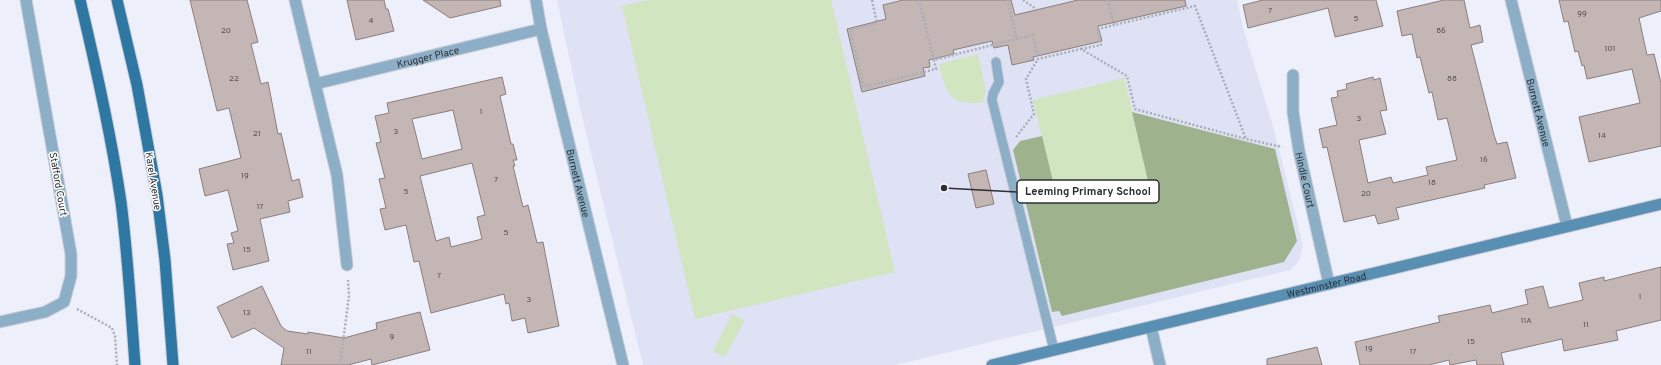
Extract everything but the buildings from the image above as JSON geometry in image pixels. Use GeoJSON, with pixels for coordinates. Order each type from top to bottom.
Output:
{"type":"FeatureCollection","features":[{"type":"Feature","properties":{"kind":"main road"},"geometry":{"type":"LineString","coordinates":[[80,0],[100,86],[121,202],[128,266],[135,365]]}},
{"type":"Feature","properties":{"kind":"main road","name":"Karel Avenue"},"geometry":{"type":"LineString","coordinates":[[117,0],[137,85],[157,195],[165,260],[173,365]]}},
{"type":"Feature","properties":{"kind":"main road","name":"Westminster Road"},"geometry":{"type":"LineString","coordinates":[[992,365],[1661,204]]}},
{"type":"Feature","properties":{"kind":"street","name":"Stafford Court"},"geometry":{"type":"LineString","coordinates":[[26,0],[71,254],[70,276],[64,302]]}},
{"type":"Feature","properties":{"kind":"street"},"geometry":{"type":"LineString","coordinates":[[295,0],[337,175],[344,227],[347,265]]}},
{"type":"Feature","properties":{"kind":"street","name":"Burnett Avenue"},"geometry":{"type":"LineString","coordinates":[[536,0],[541,29],[623,365]]}},
{"type":"Feature","properties":{"kind":"street","name":"Burnett Avenue"},"geometry":{"type":"LineString","coordinates":[[1512,0],[1567,226]]}},
{"type":"Feature","properties":{"kind":"street","name":"Krugger Place"},"geometry":{"type":"LineString","coordinates":[[315,84],[541,29]]}},
{"type":"Feature","properties":{"kind":"street","name":"Hindle Court"},"geometry":{"type":"LineString","coordinates":[[1293,75],[1293,112],[1299,152],[1329,284]]}},
{"type":"Feature","properties":{"kind":"street"},"geometry":{"type":"LineString","coordinates":[[0,322],[45,312],[64,302]]}},
{"type":"Feature","properties":{"kind":"street"},"geometry":{"type":"LineString","coordinates":[[1151,327],[1160,365]]}},
{"type":"Feature","properties":{"kind":"lane"},"geometry":{"type":"LineString","coordinates":[[996,62],[999,82],[993,94],[992,100],[1054,350]]}},
{"type":"Feature","properties":{"kind":"path"},"geometry":{"type":"LineString","coordinates":[[872,0],[877,24],[850,30],[864,87],[936,69],[919,0]]}},
{"type":"Feature","properties":{"kind":"path"},"geometry":{"type":"LineString","coordinates":[[1007,0],[1016,39]]}},
{"type":"Feature","properties":{"kind":"path"},"geometry":{"type":"LineString","coordinates":[[1024,0],[1036,9]]}},
{"type":"Feature","properties":{"kind":"path"},"geometry":{"type":"LineString","coordinates":[[1108,0],[1114,25]]}},
{"type":"Feature","properties":{"kind":"path"},"geometry":{"type":"LineString","coordinates":[[1038,59],[1101,45],[1098,29],[1195,6],[1246,139]]}},
{"type":"Feature","properties":{"kind":"path"},"geometry":{"type":"LineString","coordinates":[[934,60],[1033,36],[1038,59],[1026,79],[1034,114],[1004,151]]}},
{"type":"Feature","properties":{"kind":"path"},"geometry":{"type":"LineString","coordinates":[[992,45],[996,62]]}},
{"type":"Feature","properties":{"kind":"path"},"geometry":{"type":"LineString","coordinates":[[1081,49],[1127,76],[1135,109],[1246,139],[1282,147]]}},
{"type":"Feature","properties":{"kind":"path"},"geometry":{"type":"LineString","coordinates":[[340,365],[349,296],[347,265]]}},
{"type":"Feature","properties":{"kind":"path"},"geometry":{"type":"LineString","coordinates":[[64,302],[112,328],[117,365]]}},
{"type":"Feature","properties":{"kind":"shaded area"},"geometry":{"type":"Polygon","coordinates":[[[557,0],[1237,0],[1243,28],[1274,130],[1303,245],[1299,261],[1290,270],[895,365],[643,365],[579,104],[557,0]]]}},
{"type":"Feature","properties":{"kind":"green space"},"geometry":{"type":"Polygon","coordinates":[[[649,0],[831,0],[895,272],[695,319],[622,6],[649,0]]]}},
{"type":"Feature","properties":{"kind":"green space"},"geometry":{"type":"Polygon","coordinates":[[[978,54],[986,91],[983,102],[972,103],[956,100],[947,90],[939,64],[978,54]]]}},
{"type":"Feature","properties":{"kind":"green space"},"geometry":{"type":"Polygon","coordinates":[[[1124,78],[1149,181],[1058,203],[1033,100],[1124,78]]]}},
{"type":"Feature","properties":{"kind":"green space"},"geometry":{"type":"Polygon","coordinates":[[[1132,112],[1275,149],[1297,241],[1284,262],[1062,316],[1059,311],[1052,312],[1013,150],[1020,141],[1042,136],[1058,202],[1148,181],[1132,112]]]}},
{"type":"Feature","properties":{"kind":"green space"},"geometry":{"type":"Polygon","coordinates":[[[732,314],[745,320],[725,357],[713,351],[732,314]]]}},
{"type":"Feature","properties":{"kind":"place","name":"Leeming Primary School"},"geometry":{"type":"Point","coordinates":[944,188]}}]}
